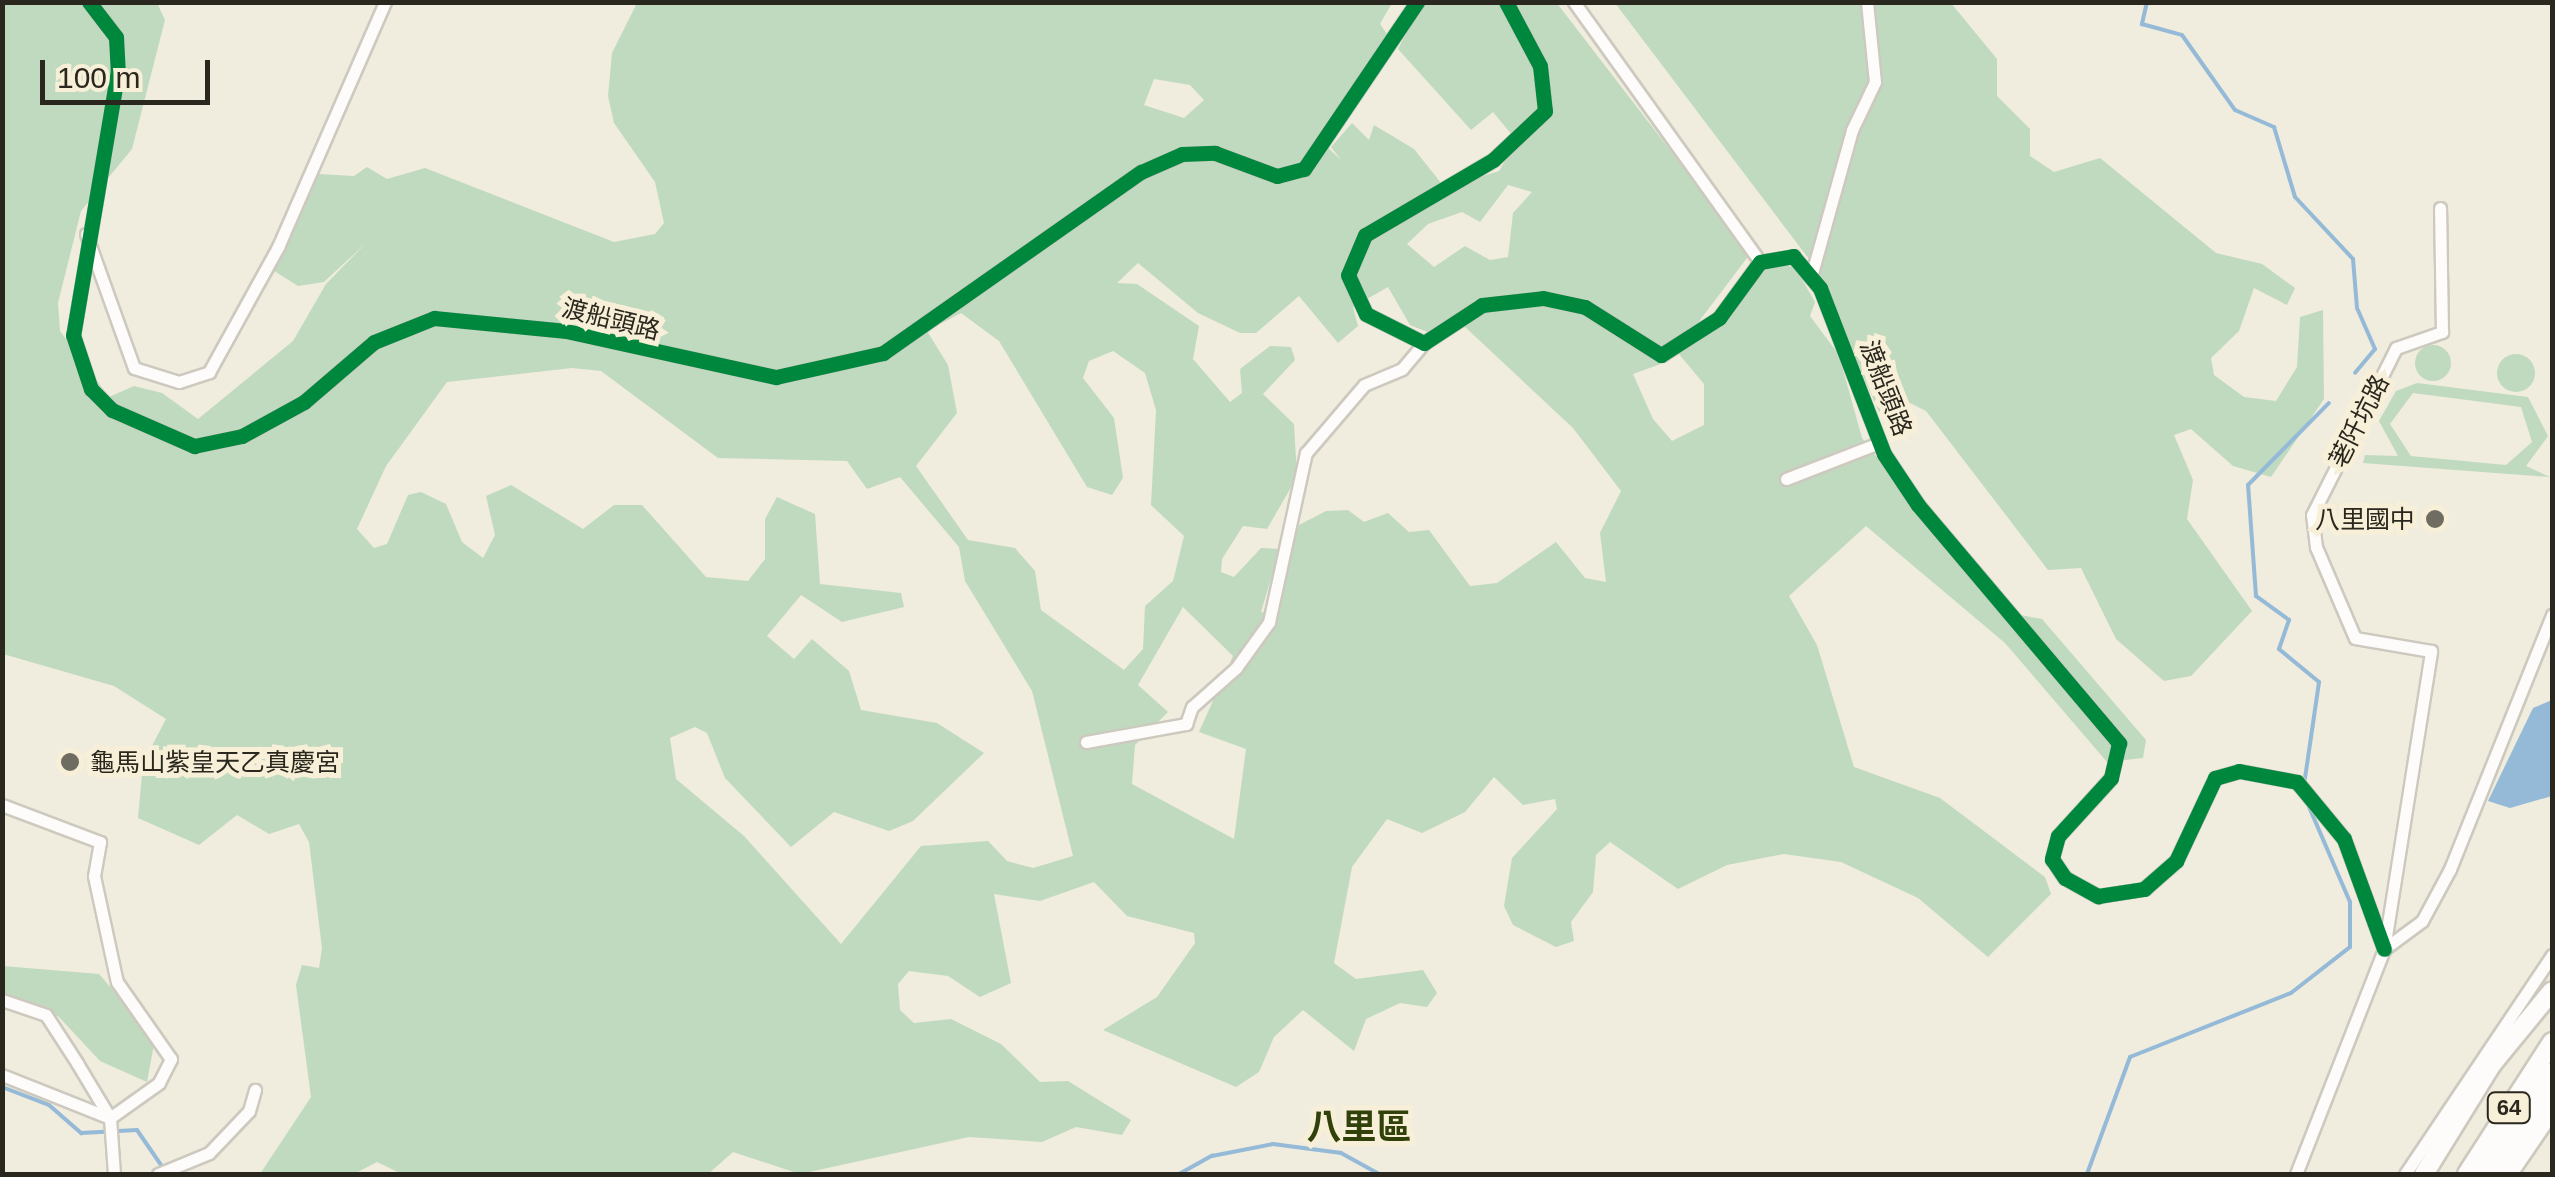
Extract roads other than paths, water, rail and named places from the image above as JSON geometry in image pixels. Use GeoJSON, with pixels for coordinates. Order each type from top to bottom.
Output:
{"type":"FeatureCollection","features":[{"type":"Feature","properties":{"kind":"highway"},"geometry":{"type":"LineString","coordinates":[[2424,1174],[2492,1064],[2552,991]]}},
{"type":"Feature","properties":{"kind":"highway","name":"64"},"geometry":{"type":"LineString","coordinates":[[2467,1174],[2552,1042]]}},
{"type":"Feature","properties":{"kind":"highway","name":"64"},"geometry":{"type":"LineString","coordinates":[[2486,1174],[2552,1072]]}},
{"type":"Feature","properties":{"kind":"highway"},"geometry":{"type":"LineString","coordinates":[[2500,1174],[2552,1095]]}},
{"type":"Feature","properties":{"kind":"street","name":"渡船頭路"},"geometry":{"type":"LineString","coordinates":[[89,2],[116,37],[118,70],[84,230],[73,335],[92,389],[140,428],[194,446],[242,436],[304,402],[374,342],[460,314],[721,370],[812,375],[883,352],[1142,172],[1182,154],[1215,153],[1278,176],[1304,169],[1417,2]]}},
{"type":"Feature","properties":{"kind":"street"},"geometry":{"type":"LineString","coordinates":[[84,230],[134,368],[179,382],[209,372],[278,247],[385,2]]}},
{"type":"Feature","properties":{"kind":"street"},"geometry":{"type":"LineString","coordinates":[[1424,343],[1366,314],[1352,297],[1352,254],[1383,221],[1522,140],[1545,111],[1540,66],[1506,2]]}},
{"type":"Feature","properties":{"kind":"street"},"geometry":{"type":"LineString","coordinates":[[1574,2],[1760,262]]}},
{"type":"Feature","properties":{"kind":"street"},"geometry":{"type":"LineString","coordinates":[[1811,277],[1852,130],[1875,82],[1867,2]]}},
{"type":"Feature","properties":{"kind":"street","name":"荖阡坑路"},"geometry":{"type":"LineString","coordinates":[[2296,1174],[2384,950],[2431,651],[2355,638],[2316,547],[2312,514],[2396,348],[2442,332],[2440,208]]}},
{"type":"Feature","properties":{"kind":"street"},"geometry":{"type":"LineString","coordinates":[[1086,742],[1186,724],[1192,706],[1236,668],[1268,622],[1306,454],[1364,385],[1402,369],[1424,343],[1482,305],[1543,298],[1585,307],[1642,350],[1676,352],[1719,318],[1760,262],[1793,256],[1811,277]]}},
{"type":"Feature","properties":{"kind":"street","name":"渡船頭路"},"geometry":{"type":"LineString","coordinates":[[1811,277],[1879,443],[1918,504],[2120,742],[2111,778],[2058,836],[2052,859],[2065,878],[2098,896],[2144,889],[2176,861],[2196,802],[2215,778],[2239,771],[2297,782],[2310,790],[2344,839],[2384,950]]}},
{"type":"Feature","properties":{"kind":"street"},"geometry":{"type":"LineString","coordinates":[[1786,479],[1879,443]]}},
{"type":"Feature","properties":{"kind":"street"},"geometry":{"type":"LineString","coordinates":[[2384,950],[2422,922],[2450,869],[2552,615]]}},
{"type":"Feature","properties":{"kind":"street"},"geometry":{"type":"LineString","coordinates":[[2,805],[100,842],[94,876],[117,982],[172,1058],[159,1083],[110,1121]]}},
{"type":"Feature","properties":{"kind":"street"},"geometry":{"type":"LineString","coordinates":[[2405,1174],[2552,954]]}},
{"type":"Feature","properties":{"kind":"street"},"geometry":{"type":"LineString","coordinates":[[2,1000],[46,1015],[110,1121],[114,1174]]}},
{"type":"Feature","properties":{"kind":"street"},"geometry":{"type":"LineString","coordinates":[[2,1075],[110,1121]]}},
{"type":"Feature","properties":{"kind":"street"},"geometry":{"type":"LineString","coordinates":[[158,1174],[209,1153],[249,1112],[255,1090]]}},
{"type":"Feature","properties":{"kind":"street"},"geometry":{"type":"LineString","coordinates":[[2511,1174],[2552,1114]]}},
{"type":"Feature","properties":{"kind":"water"},"geometry":{"type":"Polygon","coordinates":[[[2552,700],[2552,796],[2510,808],[2488,801],[2533,708],[2552,700]]]}},
{"type":"Feature","properties":{"kind":"waterway"},"geometry":{"type":"LineString","coordinates":[[2147,2],[2142,24],[2182,35],[2235,110],[2274,127],[2295,197],[2353,259],[2357,308],[2375,349],[2355,373]]}},
{"type":"Feature","properties":{"kind":"waterway"},"geometry":{"type":"LineString","coordinates":[[2304,785],[2319,682],[2279,649],[2289,620],[2256,596],[2248,485],[2329,403]]}},
{"type":"Feature","properties":{"kind":"waterway"},"geometry":{"type":"LineString","coordinates":[[2087,1174],[2130,1057],[2291,993],[2350,947],[2350,902],[2304,795]]}},
{"type":"Feature","properties":{"kind":"waterway"},"geometry":{"type":"LineString","coordinates":[[2,1087],[49,1105],[81,1133],[137,1130],[163,1168]]}},
{"type":"Feature","properties":{"kind":"waterway"},"geometry":{"type":"LineString","coordinates":[[1179,1174],[1212,1156],[1273,1144],[1341,1153],[1379,1174]]}},
{"type":"Feature","properties":{"kind":"place","name":"八里國中"},"geometry":{"type":"Point","coordinates":[2435,519]}},
{"type":"Feature","properties":{"kind":"place","name":"龜馬山紫皇天乙真慶宮"},"geometry":{"type":"Point","coordinates":[70,762]}},
{"type":"Feature","properties":{"kind":"district","name":"八里區"},"geometry":{"type":"Point","coordinates":[1359,1127]}}]}
